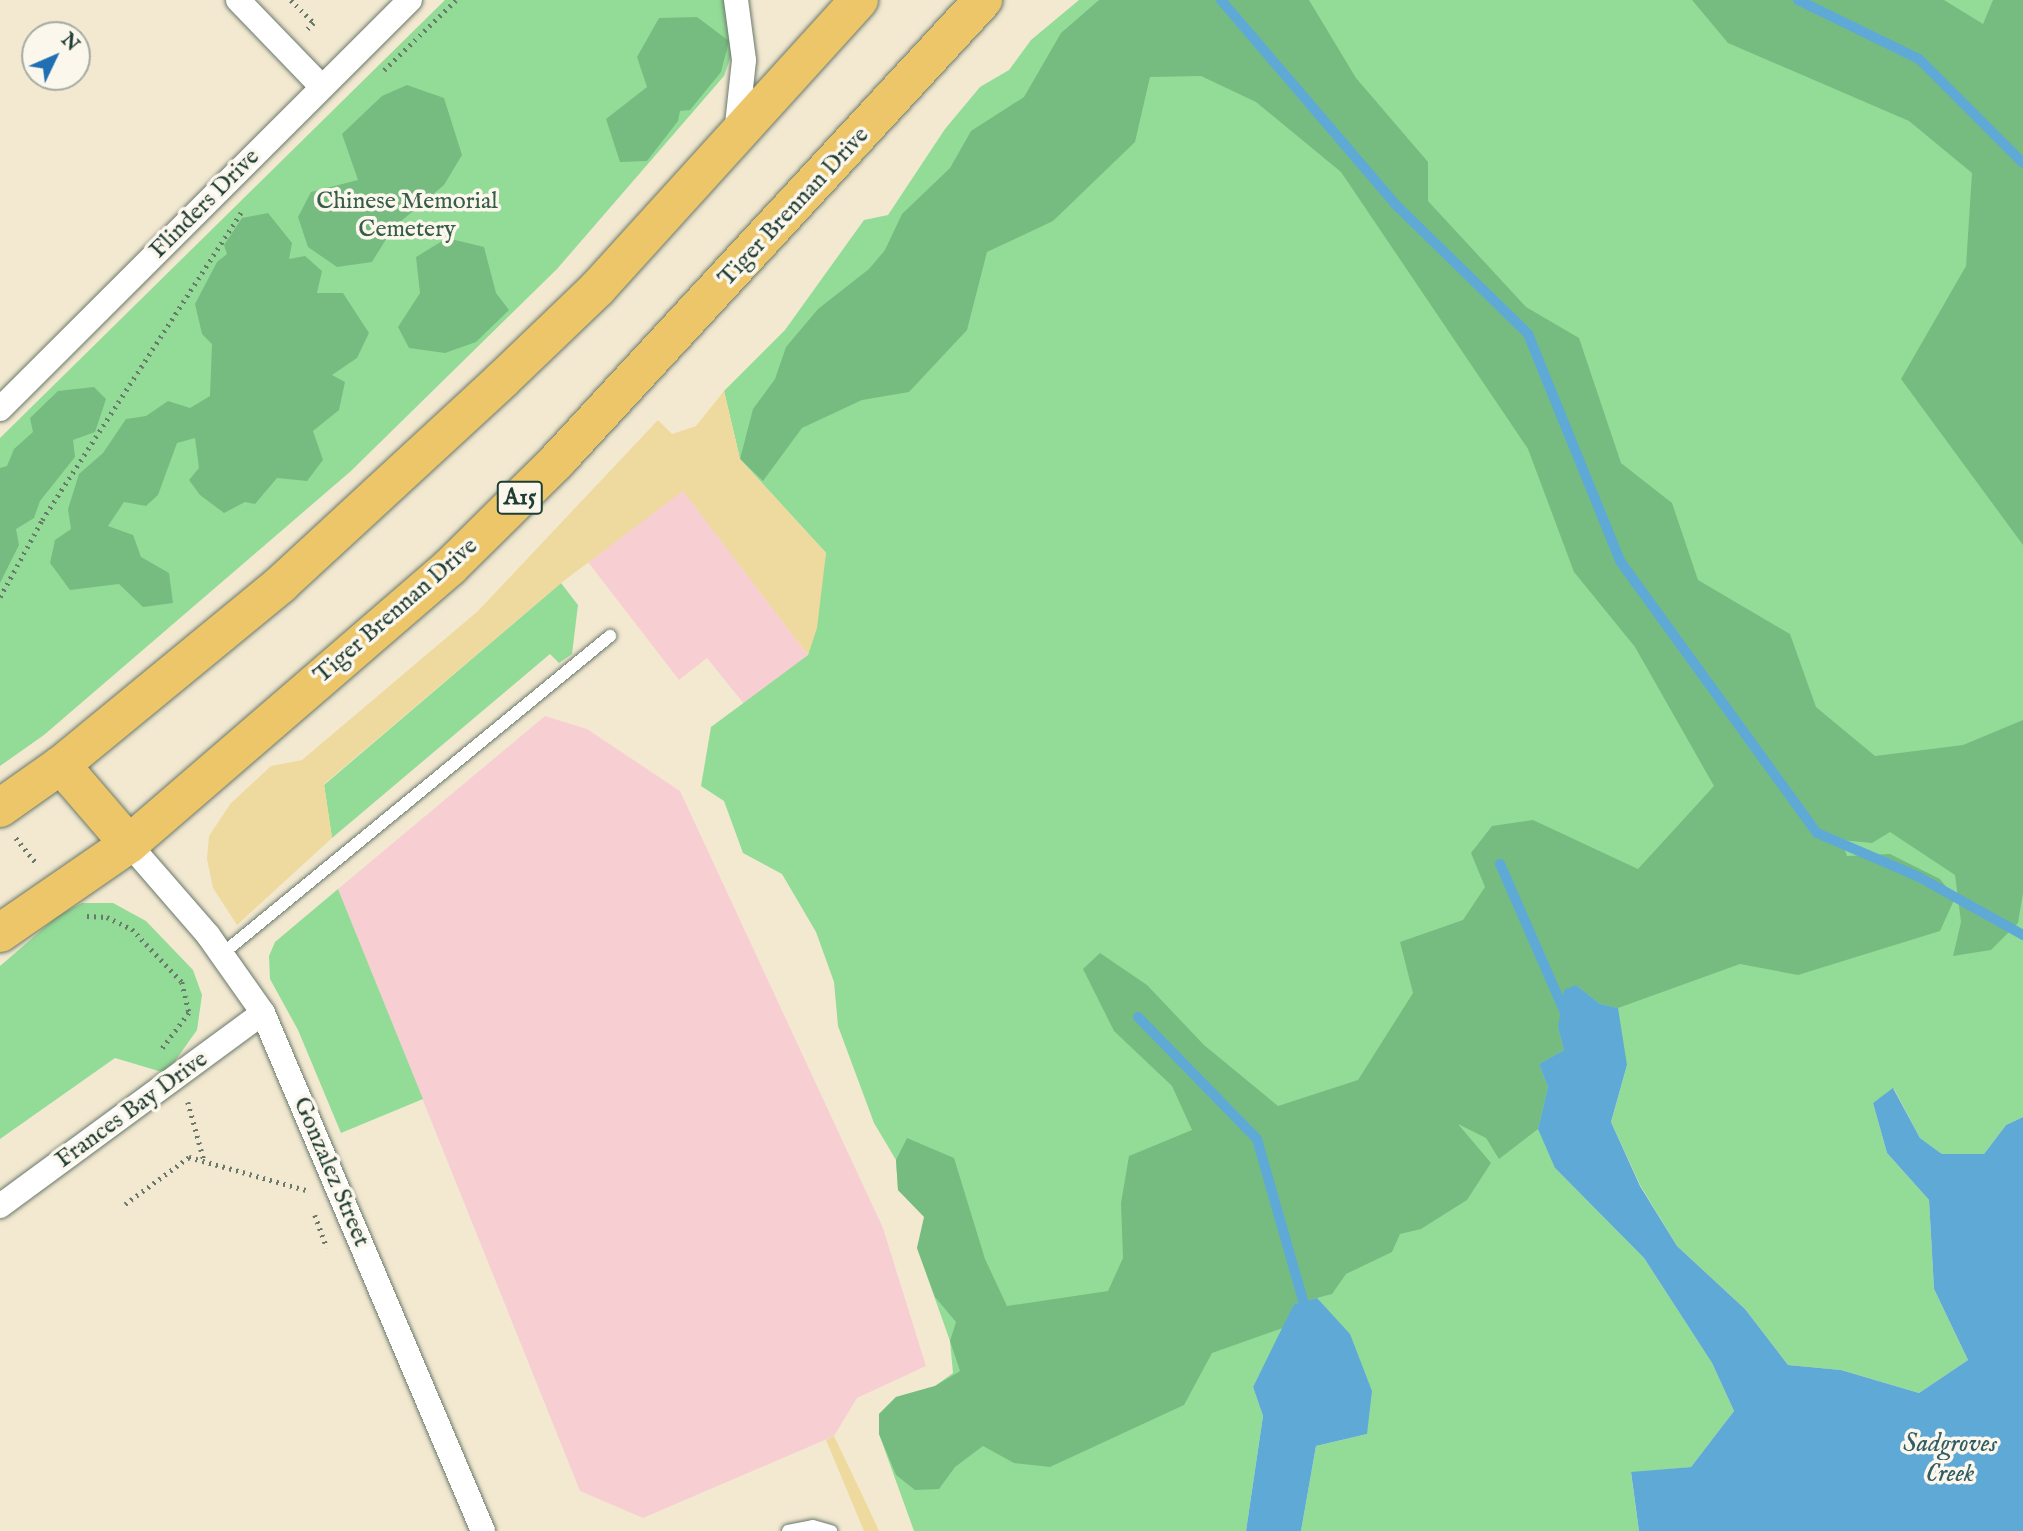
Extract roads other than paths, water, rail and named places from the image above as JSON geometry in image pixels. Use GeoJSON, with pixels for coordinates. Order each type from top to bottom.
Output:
{"type":"FeatureCollection","features":[{"type":"Feature","properties":{"kind":"main road"},"geometry":{"type":"LineString","coordinates":[[4,817],[61,765],[281,584],[597,289],[859,0]]}},
{"type":"Feature","properties":{"kind":"main road","name":"Tiger Brennan Drive"},"geometry":{"type":"LineString","coordinates":[[0,933],[129,844],[450,567],[558,461],[983,0]]}},
{"type":"Feature","properties":{"kind":"main road"},"geometry":{"type":"LineString","coordinates":[[61,765],[129,844]]}},
{"type":"Feature","properties":{"kind":"street"},"geometry":{"type":"LineString","coordinates":[[238,0],[322,87]]}},
{"type":"Feature","properties":{"kind":"street","name":"Flinders Drive"},"geometry":{"type":"LineString","coordinates":[[0,410],[410,0]]}},
{"type":"Feature","properties":{"kind":"street"},"geometry":{"type":"LineString","coordinates":[[736,0],[744,60],[736,134]]}},
{"type":"Feature","properties":{"kind":"street","name":"Gonzalez Street"},"geometry":{"type":"LineString","coordinates":[[129,844],[222,954],[263,1013],[476,1529]]}},
{"type":"Feature","properties":{"kind":"street","name":"Frances Bay Drive"},"geometry":{"type":"LineString","coordinates":[[0,1206],[263,1013]]}},
{"type":"Feature","properties":{"kind":"lane"},"geometry":{"type":"LineString","coordinates":[[222,954],[610,636]]}},
{"type":"Feature","properties":{"kind":"lane"},"geometry":{"type":"LineString","coordinates":[[788,1531],[813,1526],[831,1531]]}},
{"type":"Feature","properties":{"kind":"water","name":"Sadgroves Creek"},"geometry":{"type":"Polygon","coordinates":[[[1576,985],[1600,1004],[1618,1008],[1627,1065],[1611,1122],[1640,1186],[1677,1246],[1745,1309],[1788,1365],[1841,1370],[1919,1393],[1968,1360],[1934,1289],[1929,1200],[1887,1153],[1873,1103],[1893,1088],[1920,1138],[1942,1154],[1984,1154],[2006,1125],[2023,1117],[2023,1531],[1639,1531],[1631,1472],[1691,1467],[1734,1411],[1712,1363],[1644,1258],[1555,1168],[1538,1129],[1548,1087],[1539,1064],[1564,1050],[1558,1028],[1564,990],[1576,985]]]}},
{"type":"Feature","properties":{"kind":"water"},"geometry":{"type":"Polygon","coordinates":[[[1317,1298],[1350,1334],[1372,1391],[1367,1434],[1316,1446],[1301,1531],[1246,1531],[1263,1416],[1253,1387],[1294,1304],[1317,1298]]]}},
{"type":"Feature","properties":{"kind":"waterway"},"geometry":{"type":"LineString","coordinates":[[1221,0],[1395,204],[1528,334],[1620,561],[1817,833],[1919,877],[2023,935]]}},
{"type":"Feature","properties":{"kind":"waterway"},"geometry":{"type":"LineString","coordinates":[[1798,0],[1919,59],[2023,163]]}},
{"type":"Feature","properties":{"kind":"waterway"},"geometry":{"type":"LineString","coordinates":[[1500,864],[1567,1017]]}},
{"type":"Feature","properties":{"kind":"waterway"},"geometry":{"type":"LineString","coordinates":[[1138,1017],[1257,1139],[1306,1311]]}},
{"type":"Feature","properties":{"kind":"park label","name":"Chinese Memorial Cemetery"},"geometry":{"type":"Point","coordinates":[407,216]}}]}
